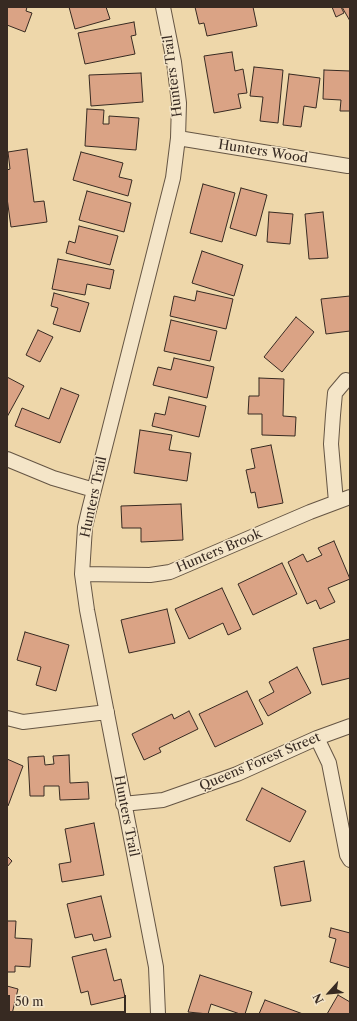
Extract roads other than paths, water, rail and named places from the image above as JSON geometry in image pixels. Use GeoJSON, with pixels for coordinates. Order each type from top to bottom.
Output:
{"type":"FeatureCollection","features":[{"type":"Feature","properties":{"kind":"street","name":"Hunters Trail"},"geometry":{"type":"LineString","coordinates":[[158,1014],[156,967],[86,610],[82,574],[85,527],[173,178],[178,138],[178,103],[174,62],[163,7]]}},
{"type":"Feature","properties":{"kind":"street","name":"Hunters Wood"},"geometry":{"type":"LineString","coordinates":[[178,138],[348,166]]}},
{"type":"Feature","properties":{"kind":"street"},"geometry":{"type":"LineString","coordinates":[[336,502],[331,444],[333,415],[335,393],[346,380]]}},
{"type":"Feature","properties":{"kind":"street"},"geometry":{"type":"LineString","coordinates":[[7,459],[53,478],[94,490]]}},
{"type":"Feature","properties":{"kind":"street","name":"Hunters Brook"},"geometry":{"type":"LineString","coordinates":[[82,574],[150,575],[170,572],[350,497]]}},
{"type":"Feature","properties":{"kind":"street"},"geometry":{"type":"LineString","coordinates":[[7,718],[23,722],[107,712]]}},
{"type":"Feature","properties":{"kind":"street","name":"Queens Forest Street"},"geometry":{"type":"LineString","coordinates":[[123,804],[163,800],[237,774],[317,738],[350,726]]}},
{"type":"Feature","properties":{"kind":"street"},"geometry":{"type":"LineString","coordinates":[[317,738],[329,763],[347,855],[350,860]]}}]}
